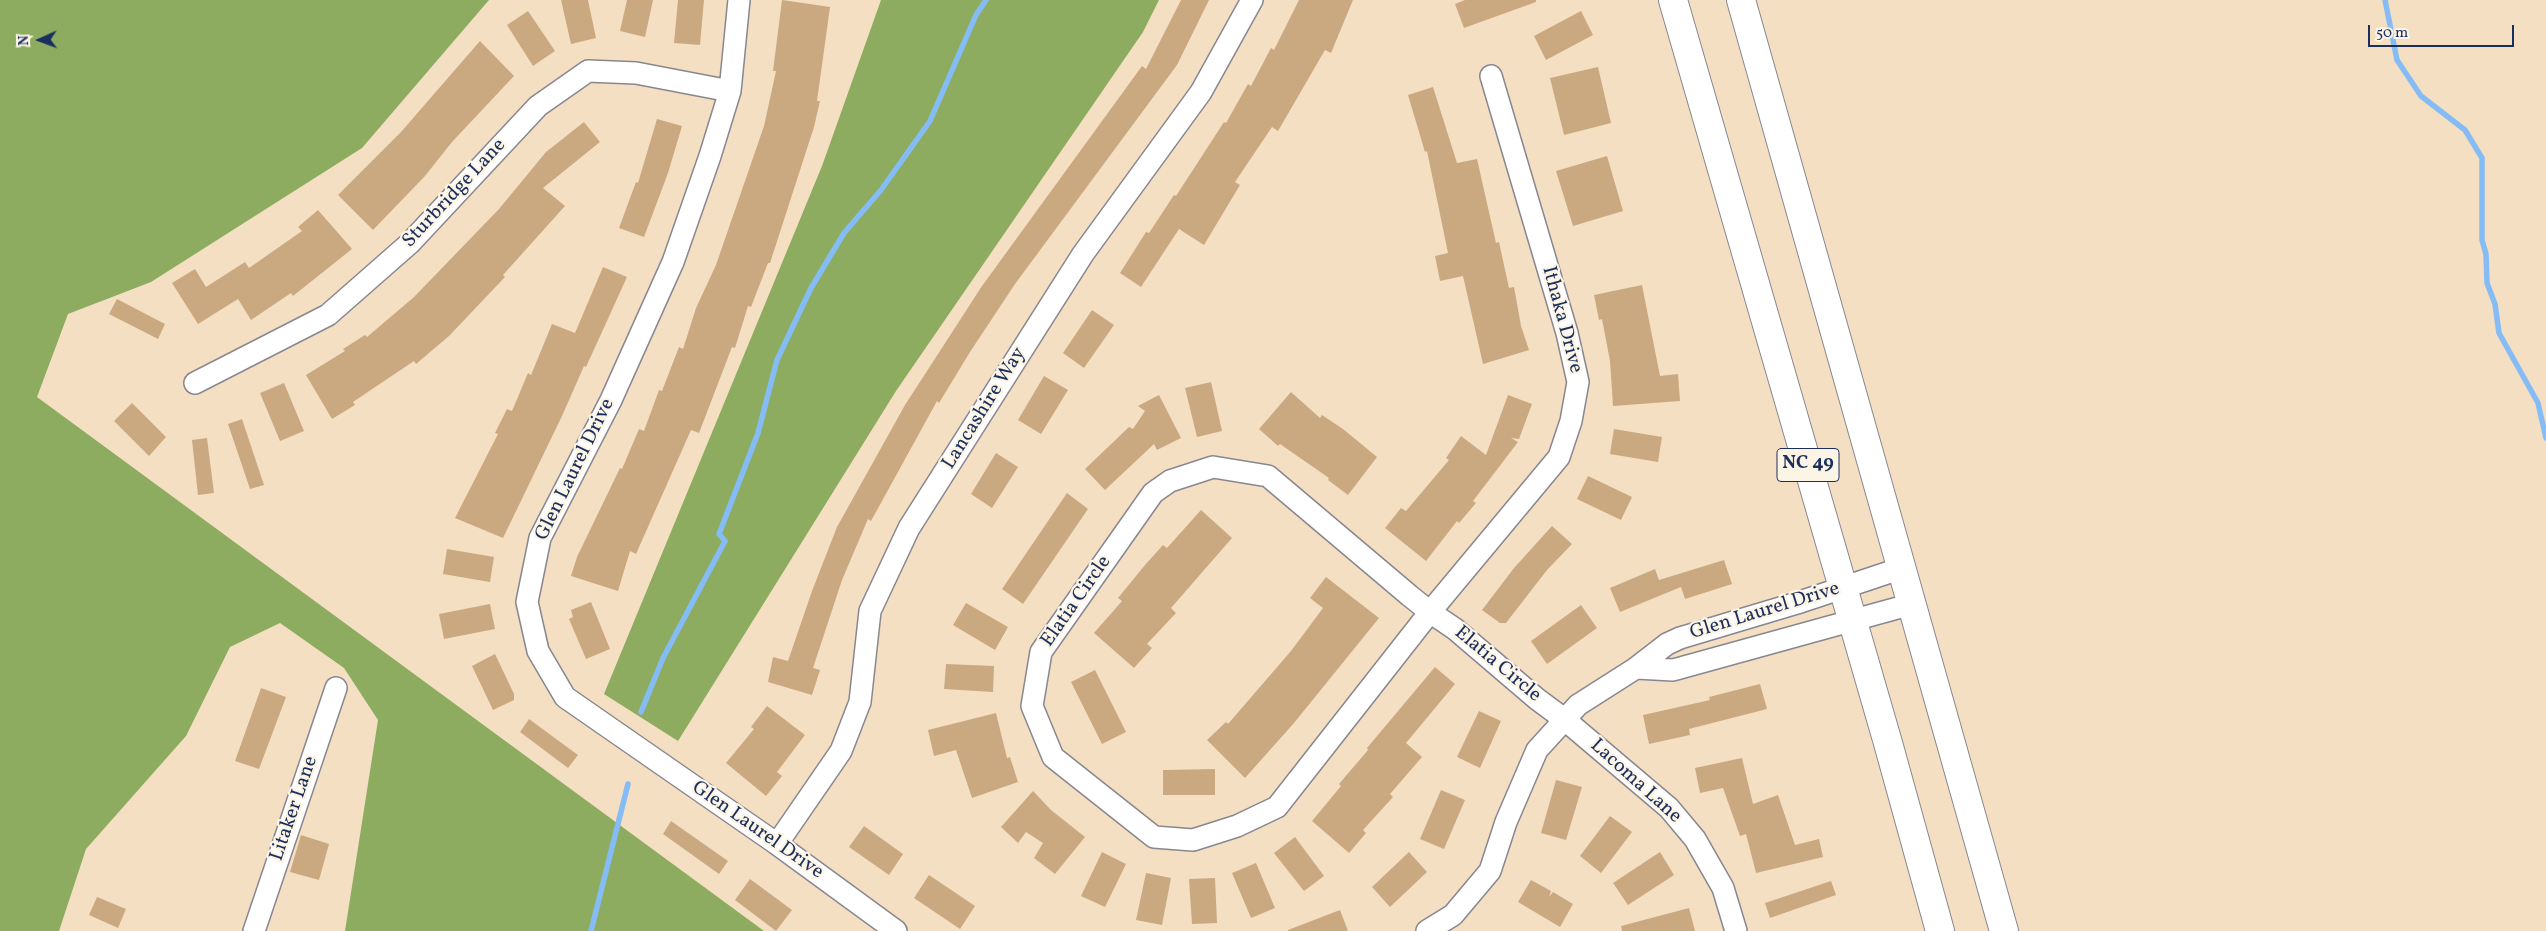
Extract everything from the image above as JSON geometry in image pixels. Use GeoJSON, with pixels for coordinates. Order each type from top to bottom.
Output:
{"type":"FeatureCollection","features":[{"type":"Feature","properties":{"kind":"highway","name":"NC 49"},"geometry":{"type":"LineString","coordinates":[[1673,0],[1853,620],[1940,931]]}},
{"type":"Feature","properties":{"kind":"highway","name":"NC 49"},"geometry":{"type":"LineString","coordinates":[[1741,0],[2004,931]]}},
{"type":"Feature","properties":{"kind":"street","name":"Glen Laurel Drive"},"geometry":{"type":"LineString","coordinates":[[739,0],[730,92],[673,262],[611,400],[540,538],[527,602],[538,651],[566,697],[777,844],[896,931]]}},
{"type":"Feature","properties":{"kind":"street","name":"Lancashire Way"},"geometry":{"type":"LineString","coordinates":[[777,844],[841,751],[860,702],[870,611],[909,528],[1083,254],[1202,92],[1252,0]]}},
{"type":"Feature","properties":{"kind":"street","name":"Sturbridge Lane"},"geometry":{"type":"LineString","coordinates":[[195,383],[328,315],[410,243],[538,106],[588,71],[636,73],[730,92]]}},
{"type":"Feature","properties":{"kind":"street","name":"Ithaka Drive"},"geometry":{"type":"LineString","coordinates":[[1430,612],[1560,456],[1571,421],[1578,382],[1567,333],[1491,76]]}},
{"type":"Feature","properties":{"kind":"street","name":"Elatia Circle"},"geometry":{"type":"LineString","coordinates":[[1430,612],[1278,806],[1237,826],[1193,840],[1154,837],[1053,757],[1032,706],[1041,652],[1153,493],[1170,480],[1213,467],[1268,476],[1430,612],[1564,719]]}},
{"type":"Feature","properties":{"kind":"street","name":"Glen Laurel Drive"},"geometry":{"type":"LineString","coordinates":[[1437,929],[1453,915],[1490,871],[1506,822],[1537,750],[1578,705],[1636,668],[1667,644],[1680,638],[1902,568]]}},
{"type":"Feature","properties":{"kind":"street","name":"Glen Laurel Drive"},"geometry":{"type":"LineString","coordinates":[[1636,668],[1673,670],[1912,604]]}},
{"type":"Feature","properties":{"kind":"street","name":"Litaker Lane"},"geometry":{"type":"LineString","coordinates":[[254,931],[336,688]]}},
{"type":"Feature","properties":{"kind":"street","name":"Lacoma Lane"},"geometry":{"type":"LineString","coordinates":[[1564,719],[1669,808],[1695,839],[1723,888],[1736,931]]}},
{"type":"Feature","properties":{"kind":"green space"},"geometry":{"type":"Polygon","coordinates":[[[0,0],[489,0],[362,148],[151,282],[68,314],[37,397],[764,931],[345,931],[378,720],[344,668],[280,623],[230,647],[186,736],[86,849],[59,931],[0,931],[0,0]]]}},
{"type":"Feature","properties":{"kind":"green space"},"geometry":{"type":"Polygon","coordinates":[[[881,0],[1159,0],[1143,32],[896,391],[678,741],[604,694],[822,166],[881,0]]]}},
{"type":"Feature","properties":{"kind":"building"},"geometry":{"type":"Polygon","coordinates":[[[561,0],[588,0],[596,38],[571,44],[561,0]]]}},
{"type":"Feature","properties":{"kind":"building"},"geometry":{"type":"Polygon","coordinates":[[[627,0],[653,0],[645,37],[620,31],[627,0]]]}},
{"type":"Feature","properties":{"kind":"building"},"geometry":{"type":"Polygon","coordinates":[[[678,0],[704,0],[700,45],[674,43],[678,0]]]}},
{"type":"Feature","properties":{"kind":"building"},"geometry":{"type":"Polygon","coordinates":[[[782,0],[830,7],[817,101],[820,101],[814,127],[770,263],[768,263],[751,307],[748,306],[735,348],[732,347],[699,433],[691,430],[636,554],[630,551],[618,591],[571,576],[577,557],[620,468],[622,469],[639,429],[644,431],[659,390],[662,391],[679,347],[683,349],[696,308],[716,265],[764,126],[776,71],[773,71],[782,0]]]}},
{"type":"Feature","properties":{"kind":"building"},"geometry":{"type":"Polygon","coordinates":[[[1181,0],[1209,0],[1177,65],[1015,284],[939,403],[937,401],[871,521],[868,519],[842,580],[813,668],[820,670],[812,695],[768,682],[773,657],[788,661],[837,527],[905,405],[982,286],[1142,66],[1146,69],[1181,0]]]}},
{"type":"Feature","properties":{"kind":"building"},"geometry":{"type":"Polygon","coordinates":[[[1299,0],[1353,0],[1331,53],[1325,50],[1278,131],[1272,127],[1235,182],[1240,185],[1204,245],[1179,229],[1141,287],[1120,273],[1146,232],[1149,233],[1174,195],[1176,196],[1224,122],[1226,123],[1248,84],[1251,86],[1271,48],[1274,50],[1299,0]]]}},
{"type":"Feature","properties":{"kind":"building"},"geometry":{"type":"Polygon","coordinates":[[[1465,0],[1536,0],[1536,2],[1464,28],[1455,4],[1465,0]]]}},
{"type":"Feature","properties":{"kind":"building"},"geometry":{"type":"Polygon","coordinates":[[[528,11],[555,51],[533,66],[507,25],[528,11]]]}},
{"type":"Feature","properties":{"kind":"building"},"geometry":{"type":"Polygon","coordinates":[[[1581,11],[1593,35],[1546,60],[1534,36],[1581,11]]]}},
{"type":"Feature","properties":{"kind":"building"},"geometry":{"type":"Polygon","coordinates":[[[480,41],[514,76],[452,142],[425,176],[373,230],[338,195],[401,132],[480,41]]]}},
{"type":"Feature","properties":{"kind":"building"},"geometry":{"type":"Polygon","coordinates":[[[1598,67],[1611,123],[1564,135],[1550,78],[1598,67]]]}},
{"type":"Feature","properties":{"kind":"building"},"geometry":{"type":"Polygon","coordinates":[[[1433,87],[1457,163],[1477,159],[1496,243],[1499,242],[1509,288],[1514,287],[1521,326],[1529,350],[1483,364],[1463,276],[1440,281],[1435,256],[1448,253],[1427,151],[1425,152],[1408,95],[1433,87]]]}},
{"type":"Feature","properties":{"kind":"building"},"geometry":{"type":"Polygon","coordinates":[[[657,119],[682,126],[668,173],[644,237],[619,228],[636,182],[638,183],[657,119]]]}},
{"type":"Feature","properties":{"kind":"building"},"geometry":{"type":"Polygon","coordinates":[[[584,122],[600,142],[543,188],[565,206],[503,275],[505,277],[449,336],[416,364],[414,361],[353,402],[355,405],[332,419],[306,375],[345,351],[343,349],[365,335],[367,337],[414,297],[499,209],[546,152],[584,122]]]}},
{"type":"Feature","properties":{"kind":"building"},"geometry":{"type":"Polygon","coordinates":[[[1607,156],[1623,211],[1573,226],[1556,171],[1607,156]]]}},
{"type":"Feature","properties":{"kind":"building"},"geometry":{"type":"Polygon","coordinates":[[[318,210],[352,249],[293,296],[291,293],[251,320],[238,299],[198,324],[172,283],[195,269],[206,287],[245,262],[249,268],[302,231],[298,227],[318,210]]]}},
{"type":"Feature","properties":{"kind":"building"},"geometry":{"type":"Polygon","coordinates":[[[603,267],[627,277],[586,367],[584,366],[503,538],[455,518],[498,434],[495,433],[507,409],[512,411],[528,373],[531,375],[552,324],[575,333],[603,267]]]}},
{"type":"Feature","properties":{"kind":"building"},"geometry":{"type":"Polygon","coordinates":[[[1642,285],[1660,376],[1678,374],[1680,401],[1613,406],[1610,361],[1602,319],[1599,320],[1594,295],[1642,285]]]}},
{"type":"Feature","properties":{"kind":"building"},"geometry":{"type":"Polygon","coordinates":[[[117,299],[165,324],[158,339],[109,314],[117,299]]]}},
{"type":"Feature","properties":{"kind":"building"},"geometry":{"type":"Polygon","coordinates":[[[1092,310],[1114,325],[1084,368],[1063,353],[1092,310]]]}},
{"type":"Feature","properties":{"kind":"building"},"geometry":{"type":"Polygon","coordinates":[[[1044,376],[1068,390],[1041,434],[1018,420],[1044,376]]]}},
{"type":"Feature","properties":{"kind":"building"},"geometry":{"type":"Polygon","coordinates":[[[1211,382],[1222,431],[1197,437],[1185,388],[1211,382]]]}},
{"type":"Feature","properties":{"kind":"building"},"geometry":{"type":"Polygon","coordinates":[[[284,383],[304,431],[280,441],[260,393],[284,383]]]}},
{"type":"Feature","properties":{"kind":"building"},"geometry":{"type":"Polygon","coordinates":[[[1291,392],[1320,418],[1322,415],[1343,429],[1377,457],[1348,495],[1328,480],[1329,478],[1280,444],[1278,446],[1259,429],[1291,392]]]}},
{"type":"Feature","properties":{"kind":"building"},"geometry":{"type":"Polygon","coordinates":[[[1159,395],[1181,438],[1157,450],[1154,444],[1105,490],[1085,469],[1129,427],[1133,429],[1145,411],[1138,406],[1159,395]]]}},
{"type":"Feature","properties":{"kind":"building"},"geometry":{"type":"Polygon","coordinates":[[[1508,395],[1532,404],[1519,439],[1511,438],[1518,442],[1473,501],[1476,503],[1459,523],[1457,521],[1426,561],[1385,528],[1401,508],[1406,511],[1449,460],[1446,458],[1461,436],[1486,455],[1508,395]]]}},
{"type":"Feature","properties":{"kind":"building"},"geometry":{"type":"Polygon","coordinates":[[[132,403],[166,437],[149,456],[114,421],[132,403]]]}},
{"type":"Feature","properties":{"kind":"building"},"geometry":{"type":"Polygon","coordinates":[[[242,419],[264,485],[250,489],[228,424],[242,419]]]}},
{"type":"Feature","properties":{"kind":"building"},"geometry":{"type":"Polygon","coordinates":[[[1614,429],[1662,437],[1658,462],[1610,454],[1614,429]]]}},
{"type":"Feature","properties":{"kind":"building"},"geometry":{"type":"Polygon","coordinates":[[[207,438],[214,493],[198,495],[192,440],[207,438]]]}},
{"type":"Feature","properties":{"kind":"building"},"geometry":{"type":"Polygon","coordinates":[[[996,453],[1018,467],[992,508],[971,494],[996,453]]]}},
{"type":"Feature","properties":{"kind":"building"},"geometry":{"type":"Polygon","coordinates":[[[1588,476],[1632,497],[1621,520],[1577,499],[1588,476]]]}},
{"type":"Feature","properties":{"kind":"building"},"geometry":{"type":"Polygon","coordinates":[[[1067,493],[1088,509],[1023,604],[1002,589],[1067,493]]]}},
{"type":"Feature","properties":{"kind":"building"},"geometry":{"type":"Polygon","coordinates":[[[1201,510],[1232,538],[1171,608],[1176,613],[1147,644],[1152,648],[1134,668],[1094,633],[1122,601],[1118,598],[1145,565],[1163,545],[1167,548],[1201,510]]]}},
{"type":"Feature","properties":{"kind":"building"},"geometry":{"type":"Polygon","coordinates":[[[1552,526],[1572,544],[1547,570],[1506,623],[1500,623],[1482,610],[1514,568],[1552,526]]]}},
{"type":"Feature","properties":{"kind":"building"},"geometry":{"type":"Polygon","coordinates":[[[447,549],[494,557],[490,582],[443,574],[447,549]]]}},
{"type":"Feature","properties":{"kind":"building"},"geometry":{"type":"Polygon","coordinates":[[[1724,560],[1732,584],[1685,599],[1681,587],[1620,612],[1610,588],[1655,569],[1659,580],[1724,560]]]}},
{"type":"Feature","properties":{"kind":"building"},"geometry":{"type":"Polygon","coordinates":[[[1326,577],[1379,618],[1294,723],[1245,778],[1207,740],[1226,722],[1228,724],[1291,651],[1323,608],[1310,598],[1326,577]]]}},
{"type":"Feature","properties":{"kind":"building"},"geometry":{"type":"Polygon","coordinates":[[[591,602],[610,649],[586,659],[569,619],[573,617],[571,610],[591,602]]]}},
{"type":"Feature","properties":{"kind":"building"},"geometry":{"type":"Polygon","coordinates":[[[966,603],[1008,627],[995,650],[953,625],[966,603]]]}},
{"type":"Feature","properties":{"kind":"building"},"geometry":{"type":"Polygon","coordinates":[[[490,604],[495,629],[444,639],[439,614],[490,604]]]}},
{"type":"Feature","properties":{"kind":"building"},"geometry":{"type":"Polygon","coordinates":[[[1581,605],[1597,628],[1547,664],[1531,641],[1581,605]]]}},
{"type":"Feature","properties":{"kind":"building"},"geometry":{"type":"Polygon","coordinates":[[[495,654],[514,694],[514,700],[493,710],[472,666],[495,654]]]}},
{"type":"Feature","properties":{"kind":"building"},"geometry":{"type":"Polygon","coordinates":[[[946,664],[994,666],[993,692],[944,689],[946,664]]]}},
{"type":"Feature","properties":{"kind":"building"},"geometry":{"type":"Polygon","coordinates":[[[1435,667],[1455,684],[1406,743],[1422,757],[1390,794],[1393,797],[1363,830],[1366,833],[1349,853],[1312,821],[1341,786],[1339,784],[1368,750],[1367,748],[1435,667]]]}},
{"type":"Feature","properties":{"kind":"building"},"geometry":{"type":"Polygon","coordinates":[[[1095,670],[1126,732],[1102,744],[1071,682],[1095,670]]]}},
{"type":"Feature","properties":{"kind":"building"},"geometry":{"type":"Polygon","coordinates":[[[1760,684],[1767,709],[1689,729],[1690,735],[1649,744],[1643,715],[1710,700],[1709,697],[1760,684]]]}},
{"type":"Feature","properties":{"kind":"building"},"geometry":{"type":"Polygon","coordinates":[[[261,688],[286,697],[259,769],[235,761],[261,688]]]}},
{"type":"Feature","properties":{"kind":"building"},"geometry":{"type":"Polygon","coordinates":[[[767,706],[805,735],[777,772],[782,776],[766,796],[726,763],[754,729],[751,727],[767,706]]]}},
{"type":"Feature","properties":{"kind":"building"},"geometry":{"type":"Polygon","coordinates":[[[1479,711],[1501,721],[1480,768],[1457,757],[1479,711]]]}},
{"type":"Feature","properties":{"kind":"building"},"geometry":{"type":"Polygon","coordinates":[[[996,713],[1007,758],[1010,757],[1018,782],[972,798],[956,750],[934,756],[928,730],[996,713]]]}},
{"type":"Feature","properties":{"kind":"building"},"geometry":{"type":"Polygon","coordinates":[[[529,719],[578,755],[568,768],[520,732],[529,719]]]}},
{"type":"Feature","properties":{"kind":"building"},"geometry":{"type":"Polygon","coordinates":[[[1742,758],[1753,804],[1778,795],[1795,845],[1819,839],[1823,857],[1756,873],[1746,834],[1740,836],[1723,788],[1700,793],[1695,768],[1742,758]]]}},
{"type":"Feature","properties":{"kind":"building"},"geometry":{"type":"Polygon","coordinates":[[[1215,769],[1215,795],[1163,795],[1163,770],[1215,769]]]}},
{"type":"Feature","properties":{"kind":"building"},"geometry":{"type":"Polygon","coordinates":[[[1556,780],[1582,787],[1566,840],[1541,833],[1556,780]]]}},
{"type":"Feature","properties":{"kind":"building"},"geometry":{"type":"Polygon","coordinates":[[[1441,790],[1465,800],[1444,849],[1420,839],[1441,790]]]}},
{"type":"Feature","properties":{"kind":"building"},"geometry":{"type":"Polygon","coordinates":[[[1033,791],[1051,810],[1085,837],[1055,874],[1034,858],[1043,843],[1026,832],[1018,843],[1001,827],[1033,791]]]}},
{"type":"Feature","properties":{"kind":"building"},"geometry":{"type":"Polygon","coordinates":[[[1610,816],[1632,832],[1601,873],[1580,856],[1610,816]]]}},
{"type":"Feature","properties":{"kind":"building"},"geometry":{"type":"Polygon","coordinates":[[[671,821],[728,861],[719,874],[663,834],[671,821]]]}},
{"type":"Feature","properties":{"kind":"building"},"geometry":{"type":"Polygon","coordinates":[[[864,826],[903,854],[889,875],[849,847],[864,826]]]}},
{"type":"Feature","properties":{"kind":"building"},"geometry":{"type":"Polygon","coordinates":[[[301,835],[329,844],[319,880],[290,872],[301,835]]]}},
{"type":"Feature","properties":{"kind":"building"},"geometry":{"type":"Polygon","coordinates":[[[1295,837],[1324,876],[1304,891],[1274,853],[1295,837]]]}},
{"type":"Feature","properties":{"kind":"building"},"geometry":{"type":"Polygon","coordinates":[[[1102,852],[1126,864],[1105,907],[1081,896],[1102,852]]]}},
{"type":"Feature","properties":{"kind":"building"},"geometry":{"type":"Polygon","coordinates":[[[1409,852],[1427,872],[1390,907],[1372,887],[1409,852]]]}},
{"type":"Feature","properties":{"kind":"building"},"geometry":{"type":"Polygon","coordinates":[[[1660,852],[1674,875],[1628,905],[1613,883],[1660,852]]]}},
{"type":"Feature","properties":{"kind":"building"},"geometry":{"type":"Polygon","coordinates":[[[1256,863],[1275,908],[1251,918],[1232,873],[1256,863]]]}},
{"type":"Feature","properties":{"kind":"building"},"geometry":{"type":"Polygon","coordinates":[[[1146,873],[1171,878],[1162,925],[1136,920],[1146,873]]]}},
{"type":"Feature","properties":{"kind":"building"},"geometry":{"type":"Polygon","coordinates":[[[929,875],[975,906],[960,929],[914,898],[929,875]]]}},
{"type":"Feature","properties":{"kind":"building"},"geometry":{"type":"Polygon","coordinates":[[[1215,878],[1217,923],[1192,924],[1189,879],[1215,878]]]}},
{"type":"Feature","properties":{"kind":"building"},"geometry":{"type":"Polygon","coordinates":[[[750,879],[792,910],[776,931],[735,900],[750,879]]]}},
{"type":"Feature","properties":{"kind":"building"},"geometry":{"type":"Polygon","coordinates":[[[1531,880],[1551,891],[1549,897],[1553,892],[1573,904],[1560,927],[1518,902],[1531,880]]]}},
{"type":"Feature","properties":{"kind":"building"},"geometry":{"type":"Polygon","coordinates":[[[1831,881],[1836,895],[1770,918],[1765,903],[1831,881]]]}},
{"type":"Feature","properties":{"kind":"building"},"geometry":{"type":"Polygon","coordinates":[[[97,897],[126,909],[118,928],[89,915],[97,897]]]}},
{"type":"Feature","properties":{"kind":"building"},"geometry":{"type":"Polygon","coordinates":[[[1689,908],[1695,931],[1622,931],[1621,926],[1689,908]]]}},
{"type":"Feature","properties":{"kind":"building"},"geometry":{"type":"Polygon","coordinates":[[[1340,910],[1348,931],[1288,931],[1288,930],[1340,910]]]}},
{"type":"Feature","properties":{"kind":"waterway"},"geometry":{"type":"LineString","coordinates":[[641,712],[663,658],[725,541],[719,534],[758,433],[777,360],[811,288],[844,233],[881,190],[930,121],[976,15],[986,0]]}},
{"type":"Feature","properties":{"kind":"waterway"},"geometry":{"type":"LineString","coordinates":[[2385,0],[2397,60],[2421,96],[2465,130],[2482,158],[2482,240],[2486,254],[2487,283],[2495,304],[2499,333],[2538,403],[2546,438]]}},
{"type":"Feature","properties":{"kind":"waterway"},"geometry":{"type":"LineString","coordinates":[[591,931],[628,784]]}}]}
